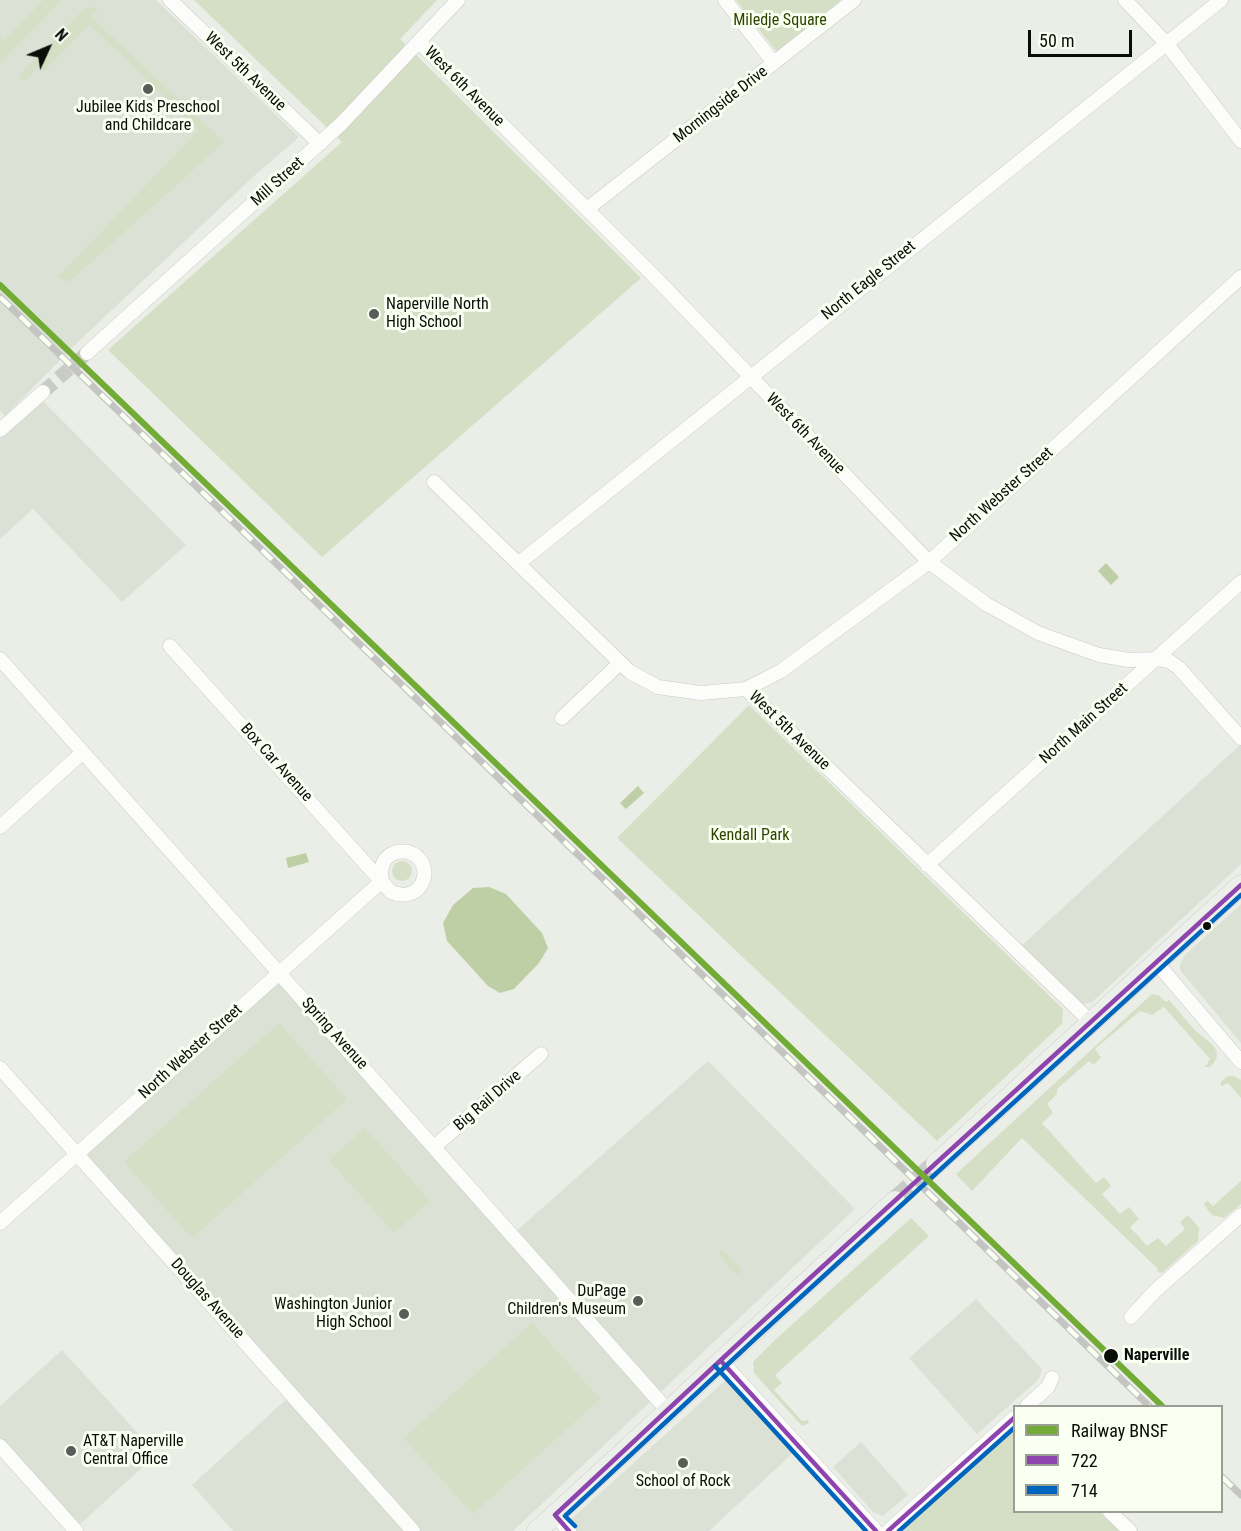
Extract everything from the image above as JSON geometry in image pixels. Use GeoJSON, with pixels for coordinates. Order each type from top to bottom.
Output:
{"type":"FeatureCollection","features":[{"type":"Feature","properties":{"kind":"main road"},"geometry":{"type":"LineString","coordinates":[[936,1164],[1241,885]]}},
{"type":"Feature","properties":{"kind":"main road"},"geometry":{"type":"LineString","coordinates":[[537,1531],[895,1201]]}},
{"type":"Feature","properties":{"kind":"street","name":"West 5th Avenue"},"geometry":{"type":"LineString","coordinates":[[170,0],[320,144]]}},
{"type":"Feature","properties":{"kind":"street","name":"Mill Street"},"geometry":{"type":"LineString","coordinates":[[87,353],[320,144],[458,0]]}},
{"type":"Feature","properties":{"kind":"street"},"geometry":{"type":"LineString","coordinates":[[725,0],[774,63]]}},
{"type":"Feature","properties":{"kind":"street","name":"Morningside Drive"},"geometry":{"type":"LineString","coordinates":[[587,209],[854,0]]}},
{"type":"Feature","properties":{"kind":"street"},"geometry":{"type":"LineString","coordinates":[[1125,0],[1166,43],[1241,141]]}},
{"type":"Feature","properties":{"kind":"street","name":"North Eagle Street"},"geometry":{"type":"LineString","coordinates":[[519,563],[1221,0]]}},
{"type":"Feature","properties":{"kind":"street","name":"West 6th Avenue"},"geometry":{"type":"LineString","coordinates":[[419,42],[587,209],[929,562],[987,604],[1038,633],[1080,650],[1113,658],[1169,661],[1179,668],[1241,738]]}},
{"type":"Feature","properties":{"kind":"street","name":"North Webster Street"},"geometry":{"type":"LineString","coordinates":[[746,689],[782,670],[929,562],[1241,277]]}},
{"type":"Feature","properties":{"kind":"street"},"geometry":{"type":"LineString","coordinates":[[0,430],[43,392]]}},
{"type":"Feature","properties":{"kind":"street","name":"West 5th Avenue"},"geometry":{"type":"LineString","coordinates":[[434,482],[620,663],[642,680],[670,690],[701,693],[746,689],[1090,1021]]}},
{"type":"Feature","properties":{"kind":"street","name":"North Main Street"},"geometry":{"type":"LineString","coordinates":[[927,865],[1241,582]]}},
{"type":"Feature","properties":{"kind":"street","name":"Box Car Avenue"},"geometry":{"type":"LineString","coordinates":[[170,646],[382,881]]}},
{"type":"Feature","properties":{"kind":"street","name":"Spring Avenue"},"geometry":{"type":"LineString","coordinates":[[0,659],[668,1411]]}},
{"type":"Feature","properties":{"kind":"street"},"geometry":{"type":"LineString","coordinates":[[562,718],[620,663]]}},
{"type":"Feature","properties":{"kind":"street"},"geometry":{"type":"LineString","coordinates":[[0,827],[83,752]]}},
{"type":"Feature","properties":{"kind":"street","name":"North Webster Street"},"geometry":{"type":"LineString","coordinates":[[0,1223],[382,881]]}},
{"type":"Feature","properties":{"kind":"street"},"geometry":{"type":"LineString","coordinates":[[1156,962],[1241,1062]]}},
{"type":"Feature","properties":{"kind":"street","name":"Big Rail Drive"},"geometry":{"type":"LineString","coordinates":[[434,1147],[541,1054]]}},
{"type":"Feature","properties":{"kind":"street","name":"Douglas Avenue"},"geometry":{"type":"LineString","coordinates":[[0,1068],[413,1531]]}},
{"type":"Feature","properties":{"kind":"street"},"geometry":{"type":"LineString","coordinates":[[1131,1317],[1155,1291],[1241,1215]]}},
{"type":"Feature","properties":{"kind":"street"},"geometry":{"type":"LineString","coordinates":[[721,1360],[876,1531]]}},
{"type":"Feature","properties":{"kind":"street"},"geometry":{"type":"LineString","coordinates":[[1029,1405],[1048,1387],[1052,1378]]}},
{"type":"Feature","properties":{"kind":"street"},"geometry":{"type":"LineString","coordinates":[[888,1531],[1013,1419]]}},
{"type":"Feature","properties":{"kind":"street"},"geometry":{"type":"LineString","coordinates":[[0,1446],[76,1531]]}},
{"type":"Feature","properties":{"kind":"street"},"geometry":{"type":"LineString","coordinates":[[1111,1513],[1130,1531]]}},
{"type":"Feature","properties":{"kind":"street"},"geometry":{"type":"LineString","coordinates":[[555,1515],[569,1531]]}},
{"type":"Feature","properties":{"kind":"shaded area"},"geometry":{"type":"Polygon","coordinates":[[[0,0],[156,0],[299,137],[254,176],[80,340],[5,416],[0,411],[0,0]]]}},
{"type":"Feature","properties":{"kind":"shaded area"},"geometry":{"type":"Polygon","coordinates":[[[42,400],[186,545],[122,602],[33,509],[0,539],[0,438],[42,400]]]}},
{"type":"Feature","properties":{"kind":"shaded area"},"geometry":{"type":"Polygon","coordinates":[[[1106,563],[1119,577],[1111,585],[1098,571],[1106,563]]]}},
{"type":"Feature","properties":{"kind":"shaded area"},"geometry":{"type":"Polygon","coordinates":[[[1241,744],[1241,864],[1092,1002],[1083,1004],[1019,948],[1241,744]]]}},
{"type":"Feature","properties":{"kind":"shaded area"},"geometry":{"type":"Polygon","coordinates":[[[638,786],[644,793],[626,809],[620,803],[638,786]]]}},
{"type":"Feature","properties":{"kind":"shaded area"},"geometry":{"type":"Polygon","coordinates":[[[306,853],[309,862],[288,868],[286,858],[306,853]]]}},
{"type":"Feature","properties":{"kind":"shaded area"},"geometry":{"type":"Polygon","coordinates":[[[489,887],[506,894],[542,933],[548,948],[539,963],[514,989],[500,993],[488,986],[447,941],[443,923],[453,905],[473,888],[489,887]]]}},
{"type":"Feature","properties":{"kind":"shaded area"},"geometry":{"type":"Polygon","coordinates":[[[1241,904],[1241,1043],[1180,970],[1180,964],[1186,954],[1241,904]]]}},
{"type":"Feature","properties":{"kind":"shaded area","name":"Washington Junior High School"},"geometry":{"type":"Polygon","coordinates":[[[281,973],[513,1234],[708,1061],[855,1209],[513,1531],[233,1531],[192,1485],[292,1394],[79,1153],[281,973]]]}},
{"type":"Feature","properties":{"kind":"shaded area"},"geometry":{"type":"Polygon","coordinates":[[[976,1299],[1042,1369],[1039,1379],[977,1434],[909,1358],[976,1299]]]}},
{"type":"Feature","properties":{"kind":"shaded area"},"geometry":{"type":"Polygon","coordinates":[[[62,1350],[157,1454],[76,1528],[0,1443],[0,1406],[62,1350]]]}},
{"type":"Feature","properties":{"kind":"shaded area"},"geometry":{"type":"Polygon","coordinates":[[[728,1378],[793,1453],[709,1531],[558,1531],[728,1378]]]}},
{"type":"Feature","properties":{"kind":"shaded area"},"geometry":{"type":"Polygon","coordinates":[[[861,1442],[908,1495],[883,1516],[873,1512],[833,1467],[861,1442]]]}},
{"type":"Feature","properties":{"kind":"green space"},"geometry":{"type":"Polygon","coordinates":[[[43,0],[62,0],[0,63],[0,36],[5,40],[43,0]]]}},
{"type":"Feature","properties":{"kind":"green space","name":"Naperville North High School"},"geometry":{"type":"Polygon","coordinates":[[[194,0],[437,0],[400,39],[641,278],[322,557],[108,350],[342,142],[194,0]]]}},
{"type":"Feature","properties":{"kind":"green space","name":"Miledje Square"},"geometry":{"type":"Polygon","coordinates":[[[736,0],[841,0],[777,52],[736,0]]]}},
{"type":"Feature","properties":{"kind":"green space"},"geometry":{"type":"Polygon","coordinates":[[[90,7],[98,9],[91,17],[224,142],[70,281],[65,281],[58,277],[199,130],[89,24],[44,71],[39,66],[25,80],[20,80],[20,75],[80,13],[90,7]]]}},
{"type":"Feature","properties":{"kind":"green space","name":"Kendall Park"},"geometry":{"type":"Polygon","coordinates":[[[749,705],[1063,1009],[1062,1024],[937,1141],[617,838],[749,705]]]}},
{"type":"Feature","properties":{"kind":"green space"},"geometry":{"type":"Polygon","coordinates":[[[398,861],[406,861],[412,867],[412,875],[406,881],[398,881],[392,875],[392,867],[398,861]]]}},
{"type":"Feature","properties":{"kind":"green space"},"geometry":{"type":"Polygon","coordinates":[[[1152,994],[1158,995],[1166,1002],[1169,1000],[1216,1050],[1215,1061],[1210,1067],[1205,1067],[1210,1059],[1164,1007],[1152,1015],[1140,1011],[1095,1049],[1101,1058],[1093,1065],[1089,1061],[1057,1089],[1057,1094],[1047,1104],[1053,1113],[1042,1123],[1096,1183],[1104,1177],[1111,1186],[1102,1194],[1120,1214],[1129,1207],[1139,1219],[1130,1227],[1147,1246],[1158,1238],[1166,1246],[1185,1229],[1180,1222],[1188,1215],[1199,1228],[1198,1241],[1162,1273],[1156,1271],[1158,1269],[1022,1138],[972,1191],[956,1174],[1152,994]]]}},
{"type":"Feature","properties":{"kind":"green space"},"geometry":{"type":"Polygon","coordinates":[[[279,1023],[347,1099],[192,1238],[124,1162],[279,1023]]]}},
{"type":"Feature","properties":{"kind":"green space"},"geometry":{"type":"Polygon","coordinates":[[[1228,1076],[1241,1080],[1241,1098],[1228,1083],[1221,1086],[1221,1082],[1228,1076]]]}},
{"type":"Feature","properties":{"kind":"green space"},"geometry":{"type":"Polygon","coordinates":[[[365,1128],[430,1201],[394,1233],[329,1160],[365,1128]]]}},
{"type":"Feature","properties":{"kind":"green space"},"geometry":{"type":"Polygon","coordinates":[[[1241,1181],[1241,1204],[1224,1218],[1212,1215],[1204,1205],[1205,1202],[1208,1201],[1213,1206],[1241,1181]]]}},
{"type":"Feature","properties":{"kind":"green space"},"geometry":{"type":"Polygon","coordinates":[[[911,1218],[929,1236],[775,1375],[782,1383],[774,1390],[802,1421],[808,1420],[809,1423],[802,1426],[754,1373],[753,1362],[911,1218]]]}},
{"type":"Feature","properties":{"kind":"green space"},"geometry":{"type":"Polygon","coordinates":[[[720,1250],[724,1251],[740,1268],[740,1273],[736,1274],[720,1256],[720,1250]]]}},
{"type":"Feature","properties":{"kind":"green space"},"geometry":{"type":"Polygon","coordinates":[[[532,1323],[600,1399],[473,1514],[404,1438],[532,1323]]]}},
{"type":"Feature","properties":{"kind":"green space"},"geometry":{"type":"Polygon","coordinates":[[[1013,1430],[1013,1513],[1101,1513],[1121,1531],[904,1531],[905,1527],[1013,1430]]]}},
{"type":"Feature","properties":{"kind":"tunnel"},"geometry":{"type":"LineString","coordinates":[[43,392],[87,353]]}},
{"type":"Feature","properties":{"kind":"tunnel"},"geometry":{"type":"LineString","coordinates":[[895,1201],[936,1164]]}},
{"type":"Feature","properties":{"kind":"railway"},"geometry":{"type":"LineString","coordinates":[[0,297],[1148,1405]]}},
{"type":"Feature","properties":{"kind":"railway"},"geometry":{"type":"LineString","coordinates":[[1223,1478],[1241,1495]]}},
{"type":"Feature","properties":{"kind":"rail line","name":"BNSF"},"geometry":{"type":"LineString","coordinates":[[0,285],[1161,1405]]}},
{"type":"Feature","properties":{"kind":"transit line","name":"722"},"geometry":{"type":"LineString","coordinates":[[569,1531],[555,1515],[752,1331],[1241,885]]}},
{"type":"Feature","properties":{"kind":"transit line","name":"714"},"geometry":{"type":"LineString","coordinates":[[575,1526],[565,1516],[757,1337],[1241,895]]}},
{"type":"Feature","properties":{"kind":"transit line","name":"722"},"geometry":{"type":"LineString","coordinates":[[721,1361],[876,1531]]}},
{"type":"Feature","properties":{"kind":"transit line","name":"714"},"geometry":{"type":"LineString","coordinates":[[715,1366],[866,1531]]}},
{"type":"Feature","properties":{"kind":"transit line","name":"722"},"geometry":{"type":"LineString","coordinates":[[888,1531],[1013,1419]]}},
{"type":"Feature","properties":{"kind":"transit line","name":"714"},"geometry":{"type":"LineString","coordinates":[[899,1531],[1013,1429]]}},
{"type":"Feature","properties":{"kind":"place","name":"Jubilee Kids Preschool and Childcare"},"geometry":{"type":"Point","coordinates":[148,89]}},
{"type":"Feature","properties":{"kind":"place","name":"Naperville North High School"},"geometry":{"type":"Point","coordinates":[374,314]}},
{"type":"Feature","properties":{"kind":"place","name":"DuPage Children's Museum"},"geometry":{"type":"Point","coordinates":[638,1301]}},
{"type":"Feature","properties":{"kind":"place","name":"Washington Junior High School"},"geometry":{"type":"Point","coordinates":[404,1314]}},
{"type":"Feature","properties":{"kind":"place","name":"Naperville"},"geometry":{"type":"Point","coordinates":[1111,1356]}},
{"type":"Feature","properties":{"kind":"place","name":"AT&T Naperville Central Office"},"geometry":{"type":"Point","coordinates":[71,1451]}},
{"type":"Feature","properties":{"kind":"place","name":"School of Rock"},"geometry":{"type":"Point","coordinates":[683,1463]}}]}
